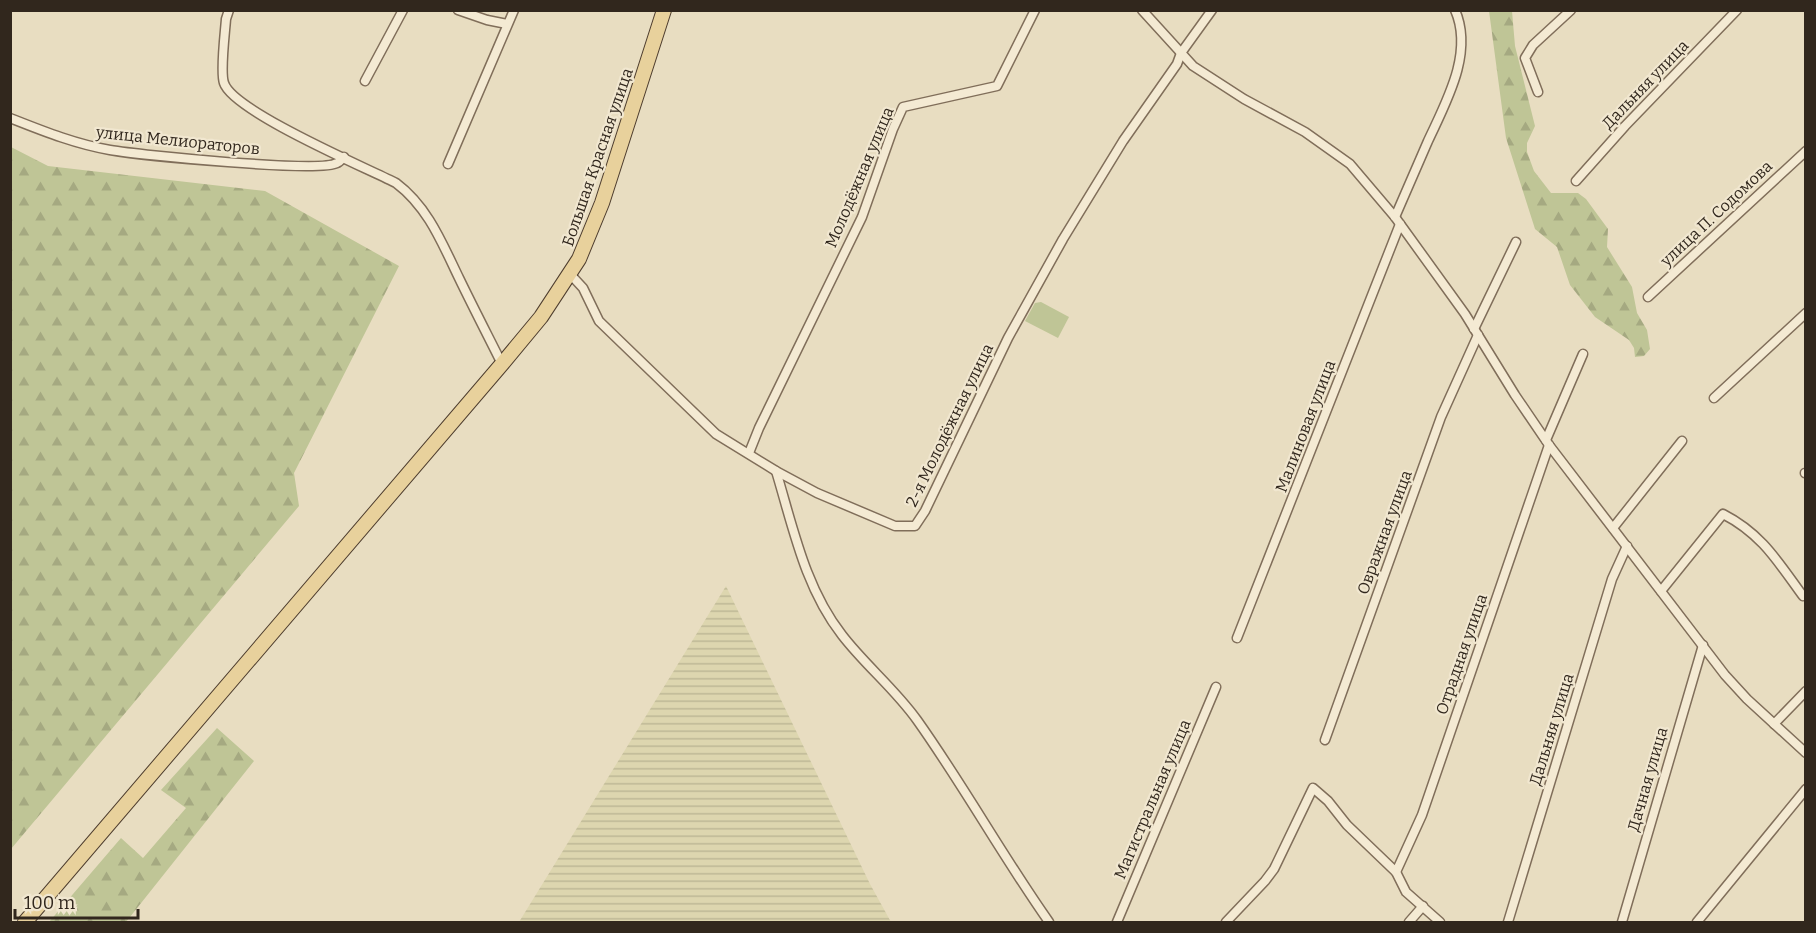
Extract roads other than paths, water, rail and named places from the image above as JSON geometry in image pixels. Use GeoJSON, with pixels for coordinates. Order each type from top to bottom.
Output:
{"type":"FeatureCollection","features":[{"type":"Feature","properties":{"kind":"main road","name":"Большая Красная улица"},"geometry":{"type":"LineString","coordinates":[[25,922],[541,317],[579,259],[602,203],[664,10]]}},
{"type":"Feature","properties":{"kind":"street"},"geometry":{"type":"LineString","coordinates":[[230,10],[226,19],[223,81],[229,93],[262,117],[396,183],[409,193],[421,206],[436,232],[502,364]]}},
{"type":"Feature","properties":{"kind":"street"},"geometry":{"type":"LineString","coordinates":[[365,81],[403,10]]}},
{"type":"Feature","properties":{"kind":"street"},"geometry":{"type":"LineString","coordinates":[[458,10],[507,24]]}},
{"type":"Feature","properties":{"kind":"street"},"geometry":{"type":"LineString","coordinates":[[448,164],[514,10]]}},
{"type":"Feature","properties":{"kind":"street","name":"Молодёжная улица"},"geometry":{"type":"LineString","coordinates":[[749,453],[862,217],[903,107],[997,86],[1035,10]]}},
{"type":"Feature","properties":{"kind":"street"},"geometry":{"type":"LineString","coordinates":[[1142,10],[1193,66],[1209,78],[1305,132],[1350,164],[1397,220],[1476,332],[1548,442],[1702,645],[1732,683],[1806,753]]}},
{"type":"Feature","properties":{"kind":"street","name":"2-я Молодёжная улица"},"geometry":{"type":"LineString","coordinates":[[570,274],[583,288],[599,321],[716,434],[817,493],[895,526],[915,526],[930,500],[1008,338],[1063,239],[1123,141],[1212,10]]}},
{"type":"Feature","properties":{"kind":"street","name":"Малиновая улица"},"geometry":{"type":"LineString","coordinates":[[1237,638],[1397,220],[1451,90],[1456,74],[1461,30],[1455,10]]}},
{"type":"Feature","properties":{"kind":"street"},"geometry":{"type":"LineString","coordinates":[[1538,92],[1525,58],[1533,45],[1571,10]]}},
{"type":"Feature","properties":{"kind":"street","name":"Дальняя улица"},"geometry":{"type":"LineString","coordinates":[[1576,181],[1625,126],[1737,10]]}},
{"type":"Feature","properties":{"kind":"street","name":"улица Мелиораторов"},"geometry":{"type":"LineString","coordinates":[[10,117],[61,138],[111,150],[267,165],[320,166],[337,164],[344,157]]}},
{"type":"Feature","properties":{"kind":"street","name":"улица П. Содомова"},"geometry":{"type":"LineString","coordinates":[[1648,297],[1806,151]]}},
{"type":"Feature","properties":{"kind":"street","name":"Овражная улица"},"geometry":{"type":"LineString","coordinates":[[1325,740],[1441,417],[1516,242]]}},
{"type":"Feature","properties":{"kind":"street"},"geometry":{"type":"LineString","coordinates":[[1714,398],[1806,313]]}},
{"type":"Feature","properties":{"kind":"street","name":"Отрадная улица"},"geometry":{"type":"LineString","coordinates":[[1396,872],[1422,815],[1548,442],[1583,354]]}},
{"type":"Feature","properties":{"kind":"street"},"geometry":{"type":"LineString","coordinates":[[1613,528],[1682,441]]}},
{"type":"Feature","properties":{"kind":"street"},"geometry":{"type":"LineString","coordinates":[[776,471],[800,553],[818,597],[829,616],[842,636],[900,698],[917,720],[1019,880],[1049,922]]}},
{"type":"Feature","properties":{"kind":"street"},"geometry":{"type":"LineString","coordinates":[[1661,591],[1723,514],[1754,533],[1803,596]]}},
{"type":"Feature","properties":{"kind":"street","name":"Дальняя улица"},"geometry":{"type":"LineString","coordinates":[[1508,922],[1612,579],[1627,546]]}},
{"type":"Feature","properties":{"kind":"street","name":"Дачная улица"},"geometry":{"type":"LineString","coordinates":[[1622,922],[1702,645]]}},
{"type":"Feature","properties":{"kind":"street","name":"Магистральная улица"},"geometry":{"type":"LineString","coordinates":[[1117,922],[1216,687]]}},
{"type":"Feature","properties":{"kind":"street"},"geometry":{"type":"LineString","coordinates":[[1774,724],[1806,691]]}},
{"type":"Feature","properties":{"kind":"street"},"geometry":{"type":"LineString","coordinates":[[1226,922],[1274,869],[1313,788],[1328,801],[1347,825],[1396,872],[1406,892],[1440,922]]}},
{"type":"Feature","properties":{"kind":"street"},"geometry":{"type":"LineString","coordinates":[[1697,922],[1806,789]]}},
{"type":"Feature","properties":{"kind":"street"},"geometry":{"type":"LineString","coordinates":[[1409,922],[1423,906]]}}]}
